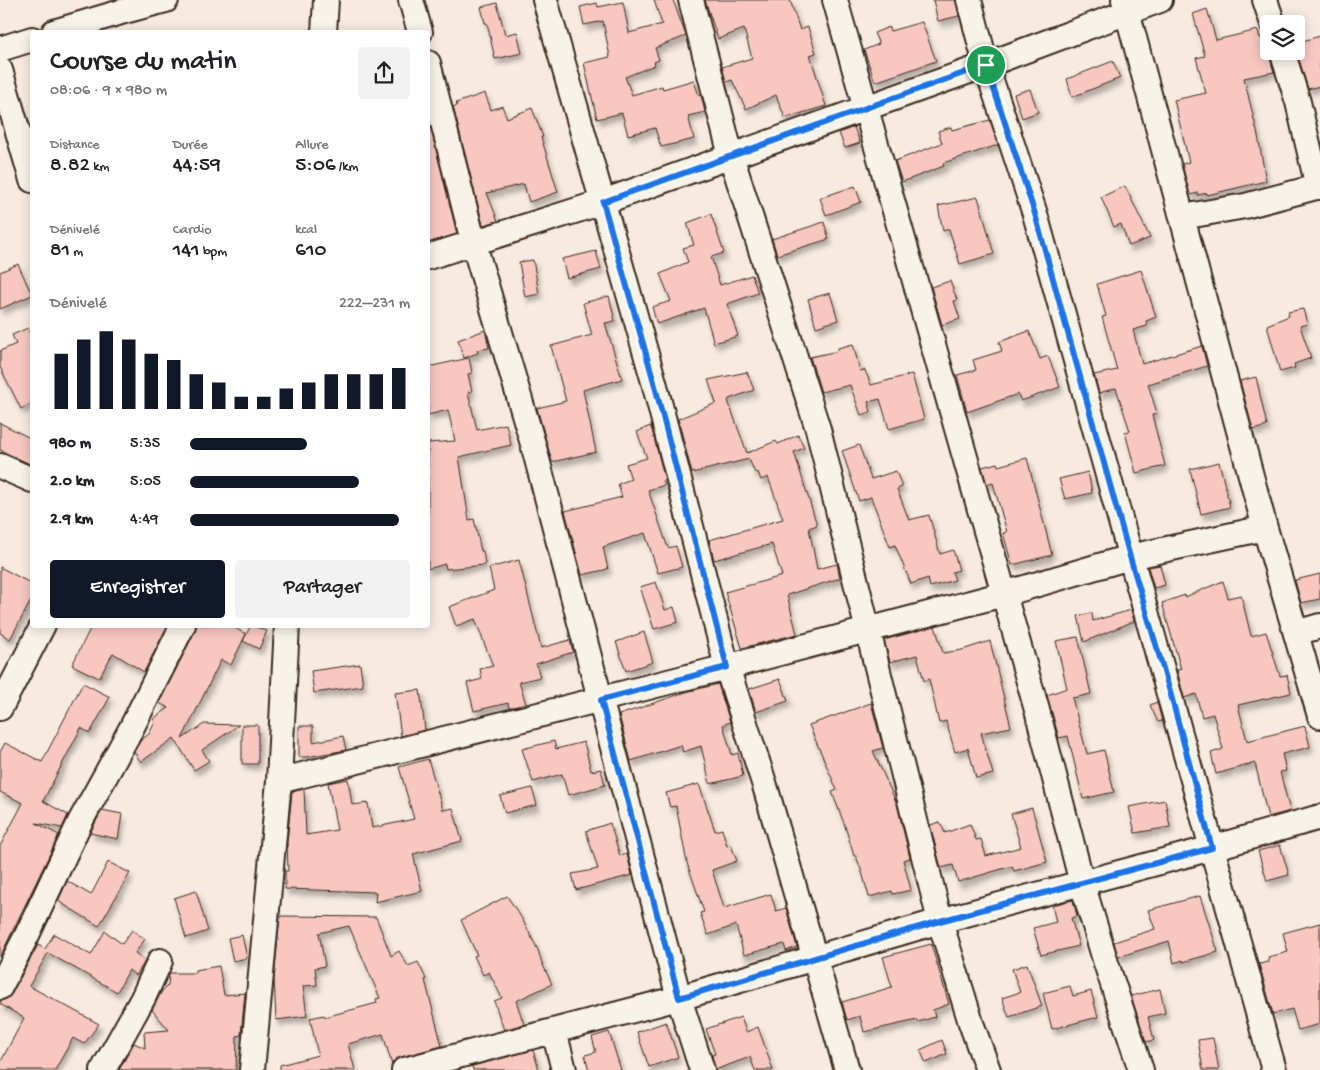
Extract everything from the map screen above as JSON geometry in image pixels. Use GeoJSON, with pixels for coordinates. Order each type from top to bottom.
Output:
{"type":"FeatureCollection","features":[{"type":"Feature","properties":{"kind":"street"},"geometry":{"type":"LineString","coordinates":[[62,30],[121,15],[166,0]]}},
{"type":"Feature","properties":{"kind":"street"},"geometry":{"type":"LineString","coordinates":[[324,30],[326,0]]}},
{"type":"Feature","properties":{"kind":"street"},"geometry":{"type":"LineString","coordinates":[[412,0],[420,30]]}},
{"type":"Feature","properties":{"kind":"street"},"geometry":{"type":"LineString","coordinates":[[545,0],[654,382],[727,667],[765,786],[848,1070]]}},
{"type":"Feature","properties":{"kind":"street"},"geometry":{"type":"LineString","coordinates":[[691,0],[732,156],[818,429],[940,921],[971,1023],[988,1070]]}},
{"type":"Feature","properties":{"kind":"street"},"geometry":{"type":"LineString","coordinates":[[834,0],[1037,710],[1082,883],[1141,1070]]}},
{"type":"Feature","properties":{"kind":"street"},"geometry":{"type":"LineString","coordinates":[[969,0],[986,65],[1035,214],[1274,1070]]}},
{"type":"Feature","properties":{"kind":"street"},"geometry":{"type":"LineString","coordinates":[[430,256],[603,202],[986,65],[1125,6],[1160,0]]}},
{"type":"Feature","properties":{"kind":"street"},"geometry":{"type":"LineString","coordinates":[[1265,0],[1270,15]]}},
{"type":"Feature","properties":{"kind":"street"},"geometry":{"type":"LineString","coordinates":[[1125,6],[1266,528],[1320,716]]}},
{"type":"Feature","properties":{"kind":"street"},"geometry":{"type":"LineString","coordinates":[[0,49],[30,40]]}},
{"type":"Feature","properties":{"kind":"street"},"geometry":{"type":"LineString","coordinates":[[1182,217],[1245,206],[1319,186],[1298,102],[1285,60]]}},
{"type":"Feature","properties":{"kind":"street"},"geometry":{"type":"LineString","coordinates":[[0,70],[30,173]]}},
{"type":"Feature","properties":{"kind":"street"},"geometry":{"type":"LineString","coordinates":[[430,71],[473,242],[533,444],[679,998],[702,1070]]}},
{"type":"Feature","properties":{"kind":"street"},"geometry":{"type":"LineString","coordinates":[[0,466],[30,479]]}},
{"type":"Feature","properties":{"kind":"street"},"geometry":{"type":"LineString","coordinates":[[279,781],[601,700],[868,630],[1004,594],[1130,557],[1266,528]]}},
{"type":"Feature","properties":{"kind":"street"},"geometry":{"type":"LineString","coordinates":[[1296,633],[1320,626]]}},
{"type":"Feature","properties":{"kind":"street"},"geometry":{"type":"LineString","coordinates":[[0,708],[41,628]]}},
{"type":"Feature","properties":{"kind":"street"},"geometry":{"type":"LineString","coordinates":[[0,986],[80,822],[131,729],[182,628]]}},
{"type":"Feature","properties":{"kind":"street"},"geometry":{"type":"LineString","coordinates":[[252,1070],[279,781],[287,628]]}},
{"type":"Feature","properties":{"kind":"street"},"geometry":{"type":"LineString","coordinates":[[404,1070],[679,998],[940,921],[1320,817]]}},
{"type":"Feature","properties":{"kind":"street"},"geometry":{"type":"LineString","coordinates":[[103,1070],[143,998],[160,961]]}},
{"type":"Feature","properties":{"kind":"street"},"geometry":{"type":"LineString","coordinates":[[554,1032],[564,1070]]}},
{"type":"Feature","properties":{"kind":"building"},"geometry":{"type":"Polygon","coordinates":[[[654,0],[673,0],[686,36],[655,48],[659,60],[654,62],[655,65],[625,77],[632,95],[662,86],[663,89],[694,80],[699,96],[701,95],[705,112],[688,116],[694,139],[661,147],[655,128],[628,135],[622,113],[597,119],[584,63],[610,57],[603,21],[584,25],[580,7],[597,3],[598,7],[623,2],[629,33],[662,24],[654,0]]]}},
{"type":"Feature","properties":{"kind":"building"},"geometry":{"type":"Polygon","coordinates":[[[705,0],[790,0],[800,30],[808,27],[816,53],[810,55],[826,106],[785,118],[776,95],[746,109],[732,80],[726,82],[722,67],[752,58],[744,29],[718,39],[705,0]]]}},
{"type":"Feature","properties":{"kind":"building"},"geometry":{"type":"Polygon","coordinates":[[[933,0],[956,0],[959,16],[938,21],[933,0]]]}},
{"type":"Feature","properties":{"kind":"building"},"geometry":{"type":"Polygon","coordinates":[[[497,3],[505,35],[517,32],[522,53],[495,59],[487,23],[485,23],[481,7],[497,3]]]}},
{"type":"Feature","properties":{"kind":"building"},"geometry":{"type":"Polygon","coordinates":[[[1207,9],[1216,40],[1258,30],[1260,60],[1270,60],[1274,72],[1244,78],[1258,136],[1266,181],[1207,195],[1207,193],[1198,195],[1198,193],[1190,195],[1182,164],[1189,162],[1174,100],[1206,93],[1196,58],[1205,56],[1193,14],[1207,9]]]}},
{"type":"Feature","properties":{"kind":"building"},"geometry":{"type":"Polygon","coordinates":[[[922,22],[936,61],[875,82],[864,50],[879,44],[874,33],[889,27],[890,31],[922,22]]]}},
{"type":"Feature","properties":{"kind":"building"},"geometry":{"type":"Polygon","coordinates":[[[1320,36],[1320,86],[1308,89],[1299,60],[1305,60],[1305,40],[1320,36]]]}},
{"type":"Feature","properties":{"kind":"building"},"geometry":{"type":"Polygon","coordinates":[[[1113,61],[1120,78],[1072,97],[1067,79],[1113,61]]]}},
{"type":"Feature","properties":{"kind":"building"},"geometry":{"type":"Polygon","coordinates":[[[1030,89],[1038,112],[1022,118],[1014,94],[1030,89]]]}},
{"type":"Feature","properties":{"kind":"building"},"geometry":{"type":"Polygon","coordinates":[[[485,93],[491,110],[502,106],[507,118],[532,108],[543,137],[541,137],[558,192],[529,202],[524,184],[487,193],[498,221],[483,225],[453,107],[457,106],[456,103],[485,93]]]}},
{"type":"Feature","properties":{"kind":"building"},"geometry":{"type":"Polygon","coordinates":[[[990,120],[998,145],[943,163],[944,166],[902,182],[895,161],[942,143],[938,131],[951,127],[952,130],[990,120]]]}},
{"type":"Feature","properties":{"kind":"building"},"geometry":{"type":"Polygon","coordinates":[[[430,125],[457,234],[430,242],[430,125]]]}},
{"type":"Feature","properties":{"kind":"building"},"geometry":{"type":"Polygon","coordinates":[[[854,127],[860,143],[845,148],[839,133],[854,127]]]}},
{"type":"Feature","properties":{"kind":"building"},"geometry":{"type":"Polygon","coordinates":[[[855,186],[861,202],[826,215],[820,198],[855,186]]]}},
{"type":"Feature","properties":{"kind":"building"},"geometry":{"type":"Polygon","coordinates":[[[1125,186],[1150,238],[1129,246],[1121,224],[1114,227],[1101,197],[1125,186]]]}},
{"type":"Feature","properties":{"kind":"building"},"geometry":{"type":"Polygon","coordinates":[[[978,197],[994,254],[960,264],[949,229],[943,231],[938,206],[978,197]]]}},
{"type":"Feature","properties":{"kind":"building"},"geometry":{"type":"Polygon","coordinates":[[[711,214],[724,253],[711,257],[720,285],[752,275],[758,293],[727,304],[738,336],[714,343],[704,308],[657,324],[652,307],[671,301],[660,274],[688,262],[683,248],[694,245],[687,223],[711,214]]]}},
{"type":"Feature","properties":{"kind":"building"},"geometry":{"type":"Polygon","coordinates":[[[824,222],[829,239],[777,255],[772,239],[824,222]]]}},
{"type":"Feature","properties":{"kind":"building"},"geometry":{"type":"Polygon","coordinates":[[[596,251],[601,269],[567,278],[562,259],[596,251]]]}},
{"type":"Feature","properties":{"kind":"building"},"geometry":{"type":"Polygon","coordinates":[[[533,260],[539,294],[525,297],[519,262],[533,260]]]}},
{"type":"Feature","properties":{"kind":"building"},"geometry":{"type":"Polygon","coordinates":[[[18,264],[30,291],[30,296],[0,309],[0,272],[18,264]]]}},
{"type":"Feature","properties":{"kind":"building"},"geometry":{"type":"Polygon","coordinates":[[[1141,270],[1156,317],[1146,321],[1147,326],[1133,330],[1142,364],[1202,346],[1207,366],[1148,384],[1157,413],[1152,415],[1165,466],[1136,473],[1125,432],[1130,431],[1116,388],[1099,393],[1094,375],[1117,370],[1102,317],[1106,316],[1097,284],[1141,270]]]}},
{"type":"Feature","properties":{"kind":"building"},"geometry":{"type":"Polygon","coordinates":[[[950,281],[957,300],[954,301],[960,319],[942,325],[931,287],[950,281]]]}},
{"type":"Feature","properties":{"kind":"building"},"geometry":{"type":"Polygon","coordinates":[[[830,293],[838,320],[816,327],[808,299],[830,293]]]}},
{"type":"Feature","properties":{"kind":"building"},"geometry":{"type":"Polygon","coordinates":[[[609,296],[615,321],[605,323],[622,379],[583,390],[596,452],[552,462],[537,408],[566,401],[551,346],[592,335],[583,303],[609,296]]]}},
{"type":"Feature","properties":{"kind":"building"},"geometry":{"type":"Polygon","coordinates":[[[1303,309],[1307,324],[1300,326],[1311,358],[1294,364],[1295,368],[1280,372],[1267,325],[1289,316],[1288,312],[1303,309]]]}},
{"type":"Feature","properties":{"kind":"building"},"geometry":{"type":"Polygon","coordinates":[[[28,328],[30,334],[30,404],[21,409],[0,367],[0,351],[16,344],[12,335],[28,328]]]}},
{"type":"Feature","properties":{"kind":"building"},"geometry":{"type":"Polygon","coordinates":[[[485,330],[489,348],[477,350],[478,353],[464,358],[458,340],[485,330]]]}},
{"type":"Feature","properties":{"kind":"building"},"geometry":{"type":"Polygon","coordinates":[[[1029,331],[1040,359],[1048,356],[1060,387],[1021,401],[1018,394],[967,412],[957,375],[976,370],[973,360],[1002,351],[999,342],[1029,331]]]}},
{"type":"Feature","properties":{"kind":"building"},"geometry":{"type":"Polygon","coordinates":[[[853,344],[860,371],[865,370],[871,385],[912,374],[924,419],[889,429],[880,399],[868,402],[871,412],[861,415],[850,385],[821,392],[810,357],[838,351],[838,348],[853,344]]]}},
{"type":"Feature","properties":{"kind":"building"},"geometry":{"type":"Polygon","coordinates":[[[469,358],[472,373],[468,374],[472,392],[468,392],[477,430],[506,424],[511,445],[459,457],[469,520],[474,519],[485,565],[446,569],[445,564],[430,568],[430,443],[455,441],[448,410],[430,414],[430,367],[469,358]]]}},
{"type":"Feature","properties":{"kind":"building"},"geometry":{"type":"Polygon","coordinates":[[[747,372],[754,390],[728,401],[747,453],[776,441],[778,444],[798,435],[804,448],[794,452],[817,525],[809,528],[817,569],[837,564],[840,578],[787,595],[797,634],[742,648],[725,592],[782,576],[772,544],[714,560],[709,540],[783,519],[768,477],[761,480],[758,472],[755,473],[749,459],[692,473],[678,419],[716,403],[708,380],[747,372]]]}},
{"type":"Feature","properties":{"kind":"building"},"geometry":{"type":"Polygon","coordinates":[[[1256,377],[1267,426],[1253,430],[1240,381],[1256,377]]]}},
{"type":"Feature","properties":{"kind":"building"},"geometry":{"type":"Polygon","coordinates":[[[0,423],[30,438],[30,464],[0,450],[0,423]]]}},
{"type":"Feature","properties":{"kind":"building"},"geometry":{"type":"Polygon","coordinates":[[[650,426],[665,485],[648,490],[668,548],[676,546],[682,567],[658,573],[645,533],[603,547],[608,569],[582,575],[565,511],[622,497],[618,484],[631,479],[626,464],[647,458],[637,432],[650,426]]]}},
{"type":"Feature","properties":{"kind":"building"},"geometry":{"type":"Polygon","coordinates":[[[859,445],[871,479],[896,471],[902,487],[897,489],[909,520],[929,515],[940,554],[953,550],[959,570],[952,572],[955,580],[930,587],[928,578],[911,584],[895,545],[890,547],[871,497],[859,501],[842,451],[859,445]]]}},
{"type":"Feature","properties":{"kind":"building"},"geometry":{"type":"Polygon","coordinates":[[[1027,458],[1052,555],[1012,565],[1003,533],[1007,532],[993,483],[987,485],[982,467],[997,463],[998,466],[1027,458]]]}},
{"type":"Feature","properties":{"kind":"building"},"geometry":{"type":"Polygon","coordinates":[[[1219,462],[1230,507],[1201,514],[1190,469],[1219,462]]]}},
{"type":"Feature","properties":{"kind":"building"},"geometry":{"type":"Polygon","coordinates":[[[1088,472],[1092,493],[1065,499],[1059,479],[1088,472]]]}},
{"type":"Feature","properties":{"kind":"building"},"geometry":{"type":"Polygon","coordinates":[[[519,560],[541,648],[570,640],[573,652],[536,664],[540,677],[519,682],[526,704],[509,708],[508,703],[474,711],[467,683],[482,679],[480,669],[493,666],[475,619],[456,626],[449,607],[494,590],[489,568],[519,560]]]}},
{"type":"Feature","properties":{"kind":"building"},"geometry":{"type":"Polygon","coordinates":[[[1160,565],[1165,585],[1154,588],[1148,567],[1160,565]]]}},
{"type":"Feature","properties":{"kind":"building"},"geometry":{"type":"Polygon","coordinates":[[[0,567],[30,583],[30,603],[10,639],[0,633],[0,567]]]}},
{"type":"Feature","properties":{"kind":"building"},"geometry":{"type":"Polygon","coordinates":[[[1320,574],[1320,599],[1301,603],[1295,580],[1320,574]]]}},
{"type":"Feature","properties":{"kind":"building"},"geometry":{"type":"Polygon","coordinates":[[[1223,581],[1228,598],[1241,595],[1251,636],[1266,632],[1280,676],[1287,675],[1291,693],[1238,705],[1247,741],[1305,726],[1310,747],[1282,754],[1286,771],[1280,772],[1290,811],[1268,817],[1255,763],[1216,774],[1211,753],[1223,749],[1213,714],[1202,717],[1196,694],[1184,698],[1177,670],[1181,669],[1162,603],[1185,595],[1185,597],[1223,581]]]}},
{"type":"Feature","properties":{"kind":"building"},"geometry":{"type":"Polygon","coordinates":[[[656,582],[665,610],[674,607],[678,622],[654,629],[640,587],[656,582]]]}},
{"type":"Feature","properties":{"kind":"building"},"geometry":{"type":"Polygon","coordinates":[[[1131,610],[1134,621],[1084,642],[1078,616],[1092,613],[1093,621],[1131,610]]]}},
{"type":"Feature","properties":{"kind":"building"},"geometry":{"type":"Polygon","coordinates":[[[935,626],[943,653],[962,650],[990,641],[1011,727],[981,733],[993,774],[976,778],[968,748],[955,752],[946,721],[939,723],[929,679],[924,681],[917,655],[890,662],[884,640],[935,626]]]}},
{"type":"Feature","properties":{"kind":"building"},"geometry":{"type":"Polygon","coordinates":[[[90,628],[166,628],[144,672],[113,653],[99,678],[72,665],[90,628]]]}},
{"type":"Feature","properties":{"kind":"building"},"geometry":{"type":"Polygon","coordinates":[[[196,628],[235,628],[246,634],[231,665],[221,660],[182,739],[204,724],[239,725],[202,750],[209,761],[194,770],[174,738],[141,762],[134,752],[141,740],[149,734],[155,722],[153,719],[169,708],[159,703],[196,628]]]}},
{"type":"Feature","properties":{"kind":"building"},"geometry":{"type":"Polygon","coordinates":[[[250,628],[259,628],[267,631],[259,649],[243,641],[250,628]]]}},
{"type":"Feature","properties":{"kind":"building"},"geometry":{"type":"Polygon","coordinates":[[[644,632],[653,662],[626,671],[616,642],[644,632]]]}},
{"type":"Feature","properties":{"kind":"building"},"geometry":{"type":"Polygon","coordinates":[[[1078,637],[1091,694],[1072,698],[1087,754],[1104,750],[1114,792],[1083,799],[1068,736],[1059,738],[1047,695],[1067,688],[1056,641],[1078,637]]]}},
{"type":"Feature","properties":{"kind":"building"},"geometry":{"type":"Polygon","coordinates":[[[360,664],[363,686],[314,693],[311,671],[360,664]]]}},
{"type":"Feature","properties":{"kind":"building"},"geometry":{"type":"Polygon","coordinates":[[[780,679],[788,701],[756,712],[749,689],[780,679]]]}},
{"type":"Feature","properties":{"kind":"building"},"geometry":{"type":"Polygon","coordinates":[[[83,683],[110,697],[90,733],[81,728],[43,801],[68,815],[62,828],[36,823],[59,835],[0,957],[0,846],[23,803],[0,792],[0,752],[5,743],[42,762],[83,683]]]}},
{"type":"Feature","properties":{"kind":"building"},"geometry":{"type":"Polygon","coordinates":[[[718,684],[730,722],[723,725],[732,755],[738,753],[743,776],[710,784],[701,746],[683,752],[681,745],[631,761],[619,715],[686,692],[718,684]]]}},
{"type":"Feature","properties":{"kind":"building"},"geometry":{"type":"Polygon","coordinates":[[[420,690],[425,730],[401,736],[395,693],[420,690]]]}},
{"type":"Feature","properties":{"kind":"building"},"geometry":{"type":"Polygon","coordinates":[[[1157,702],[1162,721],[1158,722],[1150,705],[1157,702]]]}},
{"type":"Feature","properties":{"kind":"building"},"geometry":{"type":"Polygon","coordinates":[[[871,703],[883,748],[873,751],[897,804],[910,858],[903,860],[911,890],[893,894],[892,891],[869,897],[862,872],[856,856],[854,856],[832,792],[837,790],[809,725],[871,703]]]}},
{"type":"Feature","properties":{"kind":"building"},"geometry":{"type":"Polygon","coordinates":[[[242,725],[258,725],[258,764],[242,764],[242,725]]]}},
{"type":"Feature","properties":{"kind":"building"},"geometry":{"type":"Polygon","coordinates":[[[299,726],[313,726],[313,742],[343,736],[346,750],[299,757],[299,726]]]}},
{"type":"Feature","properties":{"kind":"building"},"geometry":{"type":"Polygon","coordinates":[[[554,741],[556,749],[584,742],[591,771],[601,769],[605,785],[568,795],[562,774],[533,782],[522,749],[554,741]]]}},
{"type":"Feature","properties":{"kind":"building"},"geometry":{"type":"Polygon","coordinates":[[[428,759],[443,810],[453,808],[462,841],[413,854],[422,891],[375,902],[376,892],[285,889],[285,871],[288,871],[287,842],[292,792],[304,789],[306,835],[337,830],[328,783],[348,779],[352,805],[368,803],[372,828],[414,819],[399,767],[428,759]]]}},
{"type":"Feature","properties":{"kind":"building"},"geometry":{"type":"Polygon","coordinates":[[[699,784],[715,831],[722,829],[727,846],[731,845],[737,861],[712,870],[724,908],[771,894],[776,911],[786,908],[797,947],[786,951],[784,944],[744,955],[736,925],[708,935],[700,913],[704,912],[687,863],[676,806],[670,807],[666,793],[699,784]]]}},
{"type":"Feature","properties":{"kind":"building"},"geometry":{"type":"Polygon","coordinates":[[[532,788],[537,805],[505,813],[500,796],[532,788]]]}},
{"type":"Feature","properties":{"kind":"building"},"geometry":{"type":"Polygon","coordinates":[[[1165,800],[1170,827],[1135,833],[1129,807],[1165,800]]]}},
{"type":"Feature","properties":{"kind":"building"},"geometry":{"type":"Polygon","coordinates":[[[1032,808],[1047,862],[1014,871],[1012,866],[958,882],[953,865],[941,868],[930,825],[940,822],[945,833],[970,824],[976,840],[981,839],[986,856],[1021,847],[1011,814],[1032,808]]]}},
{"type":"Feature","properties":{"kind":"building"},"geometry":{"type":"Polygon","coordinates":[[[102,810],[122,814],[118,839],[90,833],[102,810]]]}},
{"type":"Feature","properties":{"kind":"building"},"geometry":{"type":"Polygon","coordinates":[[[610,823],[620,856],[627,854],[632,875],[576,890],[572,874],[598,869],[586,831],[610,823]]]}},
{"type":"Feature","properties":{"kind":"building"},"geometry":{"type":"Polygon","coordinates":[[[1280,845],[1289,875],[1267,881],[1258,851],[1280,845]]]}},
{"type":"Feature","properties":{"kind":"building"},"geometry":{"type":"Polygon","coordinates":[[[108,862],[130,873],[99,926],[58,901],[67,881],[91,895],[108,862]]]}},
{"type":"Feature","properties":{"kind":"building"},"geometry":{"type":"Polygon","coordinates":[[[196,891],[208,931],[186,938],[174,898],[196,891]]]}},
{"type":"Feature","properties":{"kind":"building"},"geometry":{"type":"Polygon","coordinates":[[[507,896],[521,917],[538,950],[552,984],[516,1001],[524,1024],[504,1030],[494,1001],[502,998],[489,972],[483,975],[474,956],[477,955],[461,920],[507,896]]]}},
{"type":"Feature","properties":{"kind":"building"},"geometry":{"type":"Polygon","coordinates":[[[1200,896],[1218,952],[1174,963],[1169,941],[1118,957],[1114,942],[1155,929],[1148,910],[1200,896]]]}},
{"type":"Feature","properties":{"kind":"building"},"geometry":{"type":"Polygon","coordinates":[[[1073,900],[1077,916],[1071,918],[1079,946],[1041,955],[1033,928],[1056,922],[1052,905],[1073,900]]]}},
{"type":"Feature","properties":{"kind":"building"},"geometry":{"type":"Polygon","coordinates":[[[280,916],[376,917],[391,956],[399,951],[408,966],[418,962],[426,979],[442,1046],[401,1057],[395,1060],[392,1065],[383,1034],[348,1044],[355,1070],[280,1070],[280,1065],[318,1055],[310,1018],[324,1015],[325,1017],[377,1003],[376,999],[380,998],[349,926],[319,933],[325,966],[315,968],[317,985],[303,986],[307,1016],[276,1020],[274,979],[280,916]]]}},
{"type":"Feature","properties":{"kind":"building"},"geometry":{"type":"Polygon","coordinates":[[[1320,923],[1320,1024],[1298,1030],[1292,1009],[1273,1014],[1259,964],[1269,962],[1268,957],[1288,952],[1283,933],[1320,923]]]}},
{"type":"Feature","properties":{"kind":"building"},"geometry":{"type":"Polygon","coordinates":[[[132,930],[145,939],[135,953],[145,961],[136,976],[129,970],[117,992],[48,953],[29,986],[99,1024],[84,1044],[73,1038],[55,1070],[0,1070],[0,1063],[24,1018],[0,1004],[0,1002],[8,998],[12,993],[38,945],[45,949],[54,934],[91,955],[105,931],[122,944],[132,930]]]}},
{"type":"Feature","properties":{"kind":"building"},"geometry":{"type":"Polygon","coordinates":[[[242,935],[247,958],[233,961],[228,938],[242,935]]]}},
{"type":"Feature","properties":{"kind":"building"},"geometry":{"type":"Polygon","coordinates":[[[931,944],[949,1004],[933,1010],[935,1017],[864,1032],[860,1016],[847,1020],[842,1002],[892,987],[883,957],[931,944]]]}},
{"type":"Feature","properties":{"kind":"building"},"geometry":{"type":"Polygon","coordinates":[[[1027,964],[1042,1006],[1009,1017],[1002,998],[1020,992],[1012,969],[1027,964]]]}},
{"type":"Feature","properties":{"kind":"building"},"geometry":{"type":"Polygon","coordinates":[[[219,966],[224,995],[245,993],[241,1035],[237,1036],[236,1070],[119,1070],[134,1043],[145,1048],[144,1032],[169,1030],[152,1010],[162,991],[168,985],[169,973],[195,973],[195,970],[219,966]]]}},
{"type":"Feature","properties":{"kind":"building"},"geometry":{"type":"Polygon","coordinates":[[[1070,986],[1073,996],[1091,991],[1098,1017],[1052,1029],[1043,993],[1070,986]]]}},
{"type":"Feature","properties":{"kind":"building"},"geometry":{"type":"Polygon","coordinates":[[[1160,989],[1165,1013],[1148,1017],[1154,1040],[1146,1042],[1131,996],[1160,989]]]}},
{"type":"Feature","properties":{"kind":"building"},"geometry":{"type":"Polygon","coordinates":[[[741,1017],[746,1032],[758,1027],[773,1070],[755,1070],[750,1057],[715,1070],[712,1055],[715,1054],[706,1029],[741,1017]]]}},
{"type":"Feature","properties":{"kind":"building"},"geometry":{"type":"Polygon","coordinates":[[[666,1022],[678,1057],[649,1067],[637,1032],[666,1022]]]}},
{"type":"Feature","properties":{"kind":"building"},"geometry":{"type":"Polygon","coordinates":[[[609,1032],[621,1070],[589,1070],[585,1055],[596,1052],[592,1037],[609,1032]]]}},
{"type":"Feature","properties":{"kind":"building"},"geometry":{"type":"Polygon","coordinates":[[[1213,1038],[1219,1070],[1203,1070],[1198,1040],[1213,1038]]]}},
{"type":"Feature","properties":{"kind":"building"},"geometry":{"type":"Polygon","coordinates":[[[942,1040],[947,1054],[926,1063],[920,1050],[942,1040]]]}},
{"type":"Feature","properties":{"kind":"building"},"geometry":{"type":"Polygon","coordinates":[[[533,1050],[539,1070],[473,1070],[472,1066],[533,1050]]]}},
{"type":"Feature","properties":{"kind":"route"},"geometry":{"type":"LineString","coordinates":[[986,65],[1035,214],[1212,848],[940,921],[679,998],[601,700],[727,667],[654,382],[603,202],[986,65]]}}]}
